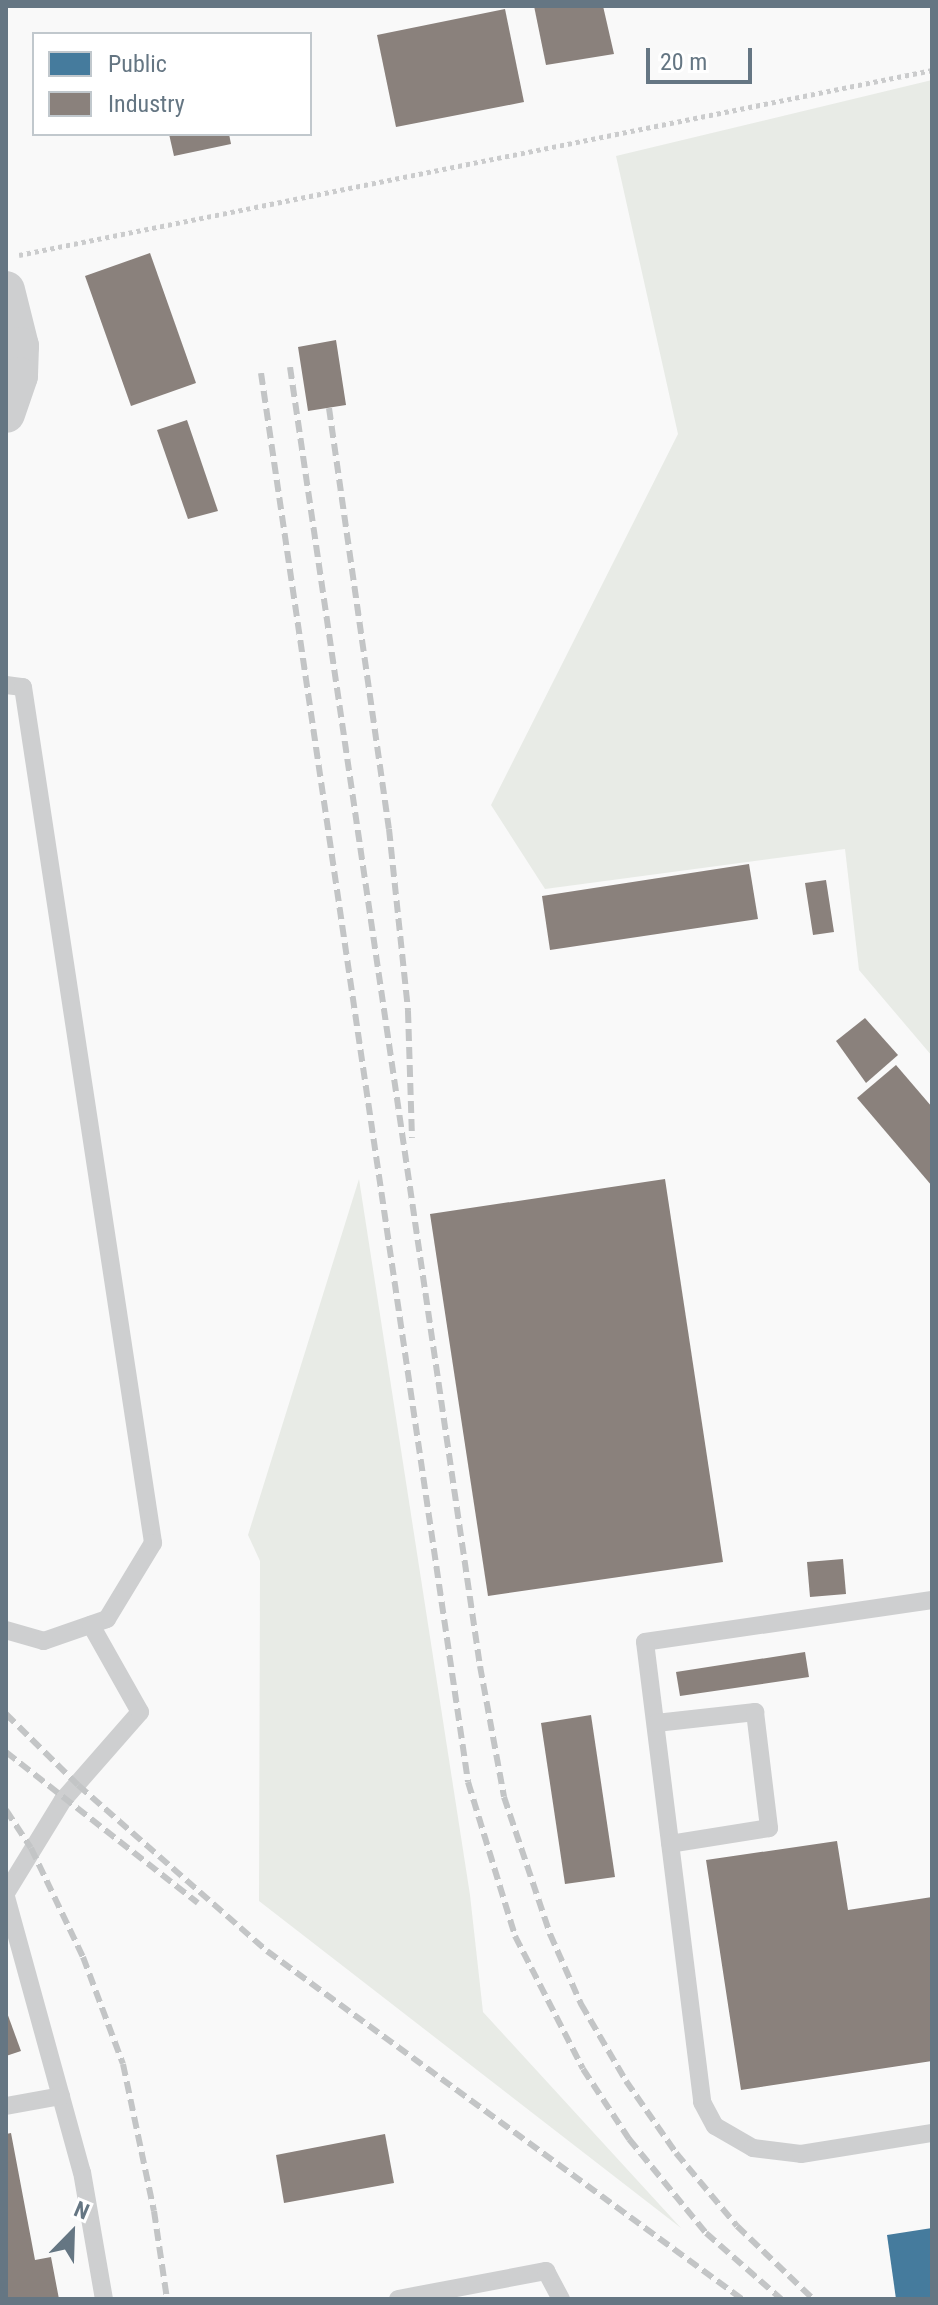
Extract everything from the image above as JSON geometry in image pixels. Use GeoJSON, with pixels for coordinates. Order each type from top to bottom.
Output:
{"type":"FeatureCollection","features":[{"type":"Feature","properties":{"kind":"street"},"geometry":{"type":"LineString","coordinates":[[6,290],[20,346],[19,376],[6,414]]}},
{"type":"Feature","properties":{"kind":"lane"},"geometry":{"type":"LineString","coordinates":[[6,685],[23,687],[153,1543],[107,1619],[44,1641],[6,1630]]}},
{"type":"Feature","properties":{"kind":"lane"},"geometry":{"type":"LineString","coordinates":[[932,1600],[645,1642],[702,2102],[715,2126],[753,2148],[801,2154],[932,2133]]}},
{"type":"Feature","properties":{"kind":"lane"},"geometry":{"type":"LineString","coordinates":[[91,1625],[140,1712],[63,1800],[6,1895],[82,2172],[104,2299]]}},
{"type":"Feature","properties":{"kind":"lane"},"geometry":{"type":"LineString","coordinates":[[656,1723],[755,1712],[766,1799],[769,1828],[670,1844]]}},
{"type":"Feature","properties":{"kind":"lane"},"geometry":{"type":"LineString","coordinates":[[6,2106],[61,2096]]}},
{"type":"Feature","properties":{"kind":"lane"},"geometry":{"type":"LineString","coordinates":[[398,2299],[546,2271],[561,2299]]}},
{"type":"Feature","properties":{"kind":"path"},"geometry":{"type":"LineString","coordinates":[[6,258],[932,70]]}},
{"type":"Feature","properties":{"kind":"shaded area"},"geometry":{"type":"Polygon","coordinates":[[[932,80],[932,1056],[859,970],[845,849],[545,889],[491,805],[678,434],[616,156],[932,80]]]}},
{"type":"Feature","properties":{"kind":"shaded area"},"geometry":{"type":"Polygon","coordinates":[[[359,1179],[470,1895],[483,2012],[681,2228],[259,1901],[260,1561],[248,1535],[359,1179]]]}},
{"type":"Feature","properties":{"kind":"building: Public"},"geometry":{"type":"Polygon","coordinates":[[[932,2228],[932,2299],[896,2299],[887,2235],[932,2228]]]}},
{"type":"Feature","properties":{"kind":"building: Industry"},"geometry":{"type":"Polygon","coordinates":[[[534,6],[603,6],[614,54],[546,65],[534,6]]]}},
{"type":"Feature","properties":{"kind":"building: Industry"},"geometry":{"type":"Polygon","coordinates":[[[505,9],[524,102],[396,127],[377,35],[505,9]]]}},
{"type":"Feature","properties":{"kind":"building: Industry"},"geometry":{"type":"Polygon","coordinates":[[[169,136],[229,136],[231,144],[174,156],[169,136]]]}},
{"type":"Feature","properties":{"kind":"building: Industry"},"geometry":{"type":"Polygon","coordinates":[[[150,253],[196,383],[131,406],[85,276],[150,253]]]}},
{"type":"Feature","properties":{"kind":"building: Industry"},"geometry":{"type":"Polygon","coordinates":[[[336,340],[346,405],[308,411],[298,347],[336,340]]]}},
{"type":"Feature","properties":{"kind":"building: Industry"},"geometry":{"type":"Polygon","coordinates":[[[187,420],[218,511],[188,519],[157,430],[187,420]]]}},
{"type":"Feature","properties":{"kind":"building: Industry"},"geometry":{"type":"Polygon","coordinates":[[[749,864],[758,919],[550,950],[542,896],[749,864]]]}},
{"type":"Feature","properties":{"kind":"building: Industry"},"geometry":{"type":"Polygon","coordinates":[[[826,880],[834,932],[813,935],[805,883],[826,880]]]}},
{"type":"Feature","properties":{"kind":"building: Industry"},"geometry":{"type":"Polygon","coordinates":[[[865,1018],[898,1055],[866,1083],[836,1041],[865,1018]]]}},
{"type":"Feature","properties":{"kind":"building: Industry"},"geometry":{"type":"Polygon","coordinates":[[[896,1065],[932,1107],[932,1186],[857,1098],[896,1065]]]}},
{"type":"Feature","properties":{"kind":"building: Industry"},"geometry":{"type":"Polygon","coordinates":[[[665,1179],[723,1562],[488,1596],[430,1214],[665,1179]]]}},
{"type":"Feature","properties":{"kind":"building: Industry"},"geometry":{"type":"Polygon","coordinates":[[[843,1559],[846,1594],[810,1597],[807,1562],[843,1559]]]}},
{"type":"Feature","properties":{"kind":"building: Industry"},"geometry":{"type":"Polygon","coordinates":[[[805,1652],[809,1677],[680,1696],[676,1672],[805,1652]]]}},
{"type":"Feature","properties":{"kind":"building: Industry"},"geometry":{"type":"Polygon","coordinates":[[[591,1715],[615,1877],[565,1884],[541,1723],[591,1715]]]}},
{"type":"Feature","properties":{"kind":"building: Industry"},"geometry":{"type":"Polygon","coordinates":[[[837,1841],[848,1910],[932,1897],[932,2061],[741,2090],[706,1860],[837,1841]]]}},
{"type":"Feature","properties":{"kind":"building: Industry"},"geometry":{"type":"Polygon","coordinates":[[[6,2010],[21,2051],[6,2056],[6,2010]]]}},
{"type":"Feature","properties":{"kind":"building: Industry"},"geometry":{"type":"Polygon","coordinates":[[[11,2133],[35,2260],[51,2257],[59,2299],[6,2299],[6,2134],[11,2133]]]}},
{"type":"Feature","properties":{"kind":"building: Industry"},"geometry":{"type":"Polygon","coordinates":[[[385,2134],[394,2183],[284,2203],[276,2155],[385,2134]]]}},
{"type":"Feature","properties":{"kind":"railway"},"geometry":{"type":"LineString","coordinates":[[290,367],[480,1666],[504,1797],[550,1934],[581,2004],[626,2081],[676,2153],[737,2226],[813,2299]]}},
{"type":"Feature","properties":{"kind":"railway"},"geometry":{"type":"LineString","coordinates":[[261,373],[468,1782],[515,1936],[583,2069],[629,2139],[706,2233],[781,2299]]}},
{"type":"Feature","properties":{"kind":"railway"},"geometry":{"type":"LineString","coordinates":[[329,408],[389,829],[408,1011],[412,1138]]}},
{"type":"Feature","properties":{"kind":"railway"},"geometry":{"type":"LineString","coordinates":[[6,1714],[78,1785],[267,1951],[742,2299]]}},
{"type":"Feature","properties":{"kind":"railway"},"geometry":{"type":"LineString","coordinates":[[6,1752],[198,1903]]}},
{"type":"Feature","properties":{"kind":"railway"},"geometry":{"type":"LineString","coordinates":[[6,1810],[31,1848],[83,1957],[123,2064],[154,2211],[167,2299]]}}]}
